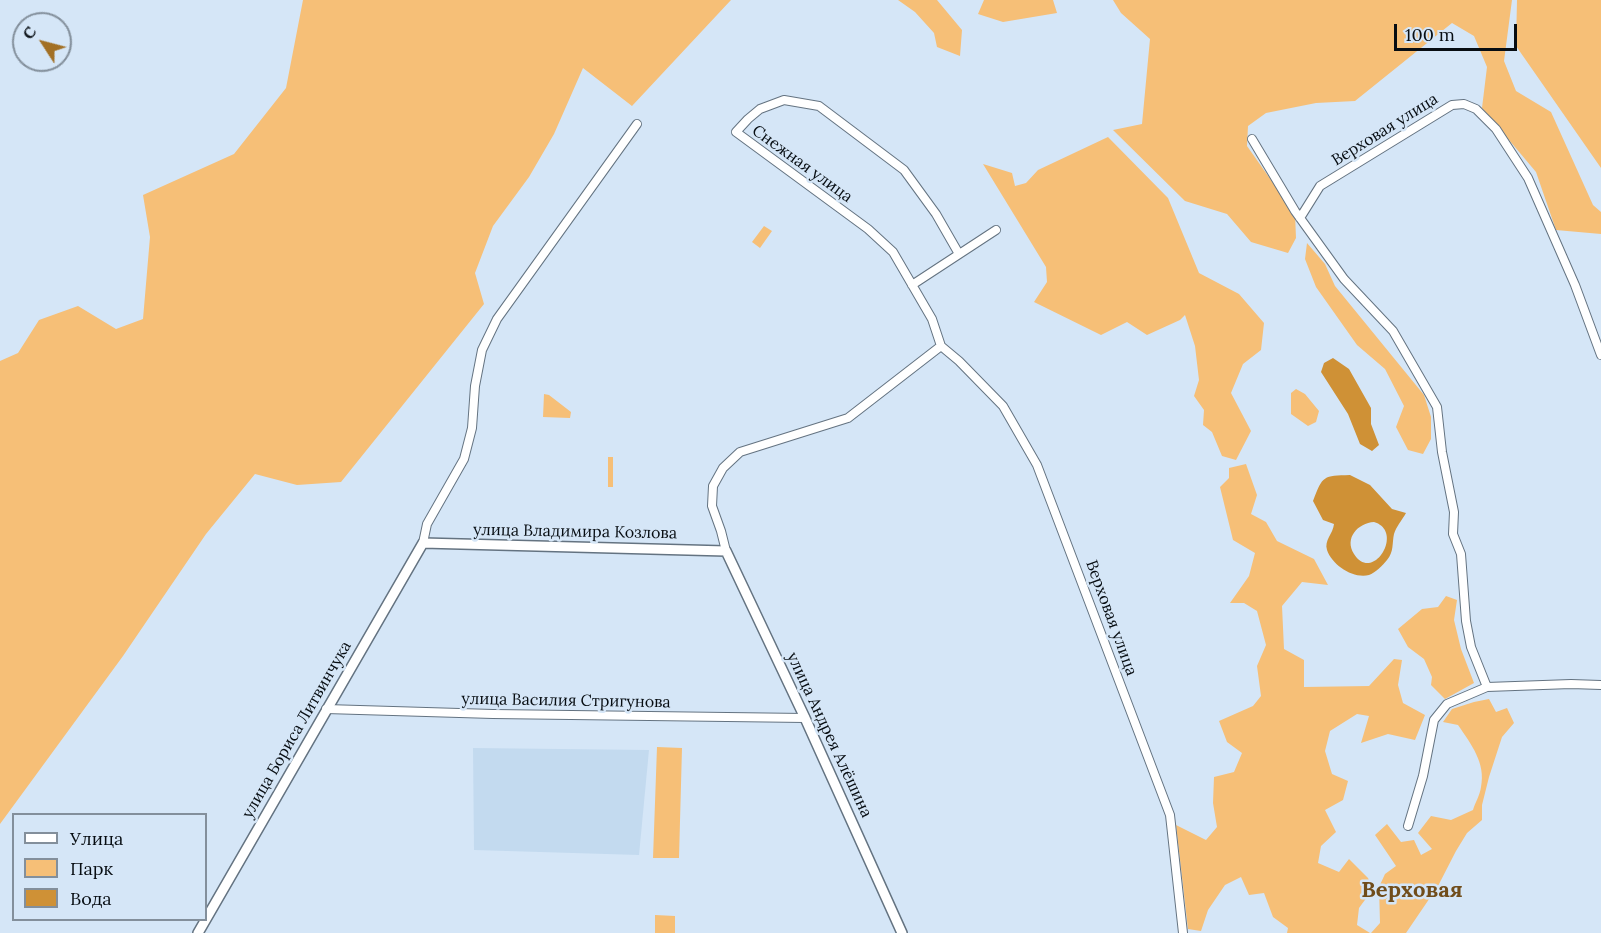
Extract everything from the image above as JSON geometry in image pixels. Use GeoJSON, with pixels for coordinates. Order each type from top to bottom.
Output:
{"type":"FeatureCollection","features":[{"type":"Feature","properties":{"kind":"street","name":"Снежная улица"},"geometry":{"type":"LineString","coordinates":[[941,346],[932,320],[893,252],[868,229],[736,132],[760,109],[784,100],[819,106],[904,170],[936,214],[958,255]]}},
{"type":"Feature","properties":{"kind":"street","name":"Верховая улица"},"geometry":{"type":"LineString","coordinates":[[1300,218],[1320,186],[1452,105],[1464,104],[1476,109],[1496,129],[1528,178],[1575,285],[1601,355]]}},
{"type":"Feature","properties":{"kind":"street"},"geometry":{"type":"LineString","coordinates":[[423,543],[427,524],[464,459],[472,428],[475,386],[482,350],[497,319],[637,124]]}},
{"type":"Feature","properties":{"kind":"street"},"geometry":{"type":"LineString","coordinates":[[1252,139],[1300,218],[1344,279],[1393,331],[1437,407],[1442,452],[1454,512],[1453,534],[1461,554],[1466,621],[1471,647],[1487,687]]}},
{"type":"Feature","properties":{"kind":"street"},"geometry":{"type":"LineString","coordinates":[[912,285],[996,230]]}},
{"type":"Feature","properties":{"kind":"street"},"geometry":{"type":"LineString","coordinates":[[726,551],[712,506],[713,486],[723,468],[740,452],[848,418],[941,346]]}},
{"type":"Feature","properties":{"kind":"street","name":"Верховая улица"},"geometry":{"type":"LineString","coordinates":[[941,346],[1004,406],[1037,465],[1170,815],[1183,933]]}},
{"type":"Feature","properties":{"kind":"street","name":"улица Владимира Козлова"},"geometry":{"type":"LineString","coordinates":[[423,543],[726,551]]}},
{"type":"Feature","properties":{"kind":"street","name":"улица Бориса Литвинчука"},"geometry":{"type":"LineString","coordinates":[[207,917],[423,543]]}},
{"type":"Feature","properties":{"kind":"street","name":"улица Андрея Алёшина"},"geometry":{"type":"LineString","coordinates":[[726,551],[805,718],[902,933]]}},
{"type":"Feature","properties":{"kind":"street"},"geometry":{"type":"LineString","coordinates":[[1408,826],[1423,776],[1434,720],[1447,704],[1487,687],[1601,685]]}},
{"type":"Feature","properties":{"kind":"street","name":"улица Василия Стригунова"},"geometry":{"type":"LineString","coordinates":[[326,709],[805,718]]}},
{"type":"Feature","properties":{"kind":"shaded area"},"geometry":{"type":"Polygon","coordinates":[[[473,748],[649,750],[639,855],[474,850],[473,748]]]}},
{"type":"Feature","properties":{"kind":"green space"},"geometry":{"type":"Polygon","coordinates":[[[303,0],[731,0],[632,106],[583,68],[554,134],[529,177],[493,226],[475,273],[484,304],[341,482],[297,485],[255,474],[206,534],[123,656],[0,824],[0,361],[18,353],[39,320],[78,306],[116,329],[143,319],[150,237],[143,195],[234,154],[286,88],[303,0]]]}},
{"type":"Feature","properties":{"kind":"green space"},"geometry":{"type":"Polygon","coordinates":[[[898,0],[937,0],[962,30],[960,56],[937,47],[934,33],[915,12],[898,0]]]}},
{"type":"Feature","properties":{"kind":"green space"},"geometry":{"type":"Polygon","coordinates":[[[984,0],[1053,0],[1057,13],[1003,22],[978,14],[984,0]]]}},
{"type":"Feature","properties":{"kind":"green space"},"geometry":{"type":"Polygon","coordinates":[[[1113,0],[1512,0],[1504,61],[1516,91],[1551,112],[1593,205],[1601,212],[1601,234],[1556,230],[1536,172],[1482,108],[1487,67],[1474,36],[1452,23],[1355,101],[1316,103],[1266,113],[1248,126],[1247,146],[1295,214],[1296,238],[1288,253],[1251,242],[1227,214],[1185,201],[1113,130],[1142,124],[1150,39],[1121,13],[1113,0]]]}},
{"type":"Feature","properties":{"kind":"green space"},"geometry":{"type":"Polygon","coordinates":[[[1517,0],[1601,0],[1601,168],[1516,46],[1517,0]]]}},
{"type":"Feature","properties":{"kind":"green space"},"geometry":{"type":"Polygon","coordinates":[[[1108,137],[1168,198],[1199,273],[1239,294],[1264,323],[1261,350],[1243,364],[1231,393],[1251,431],[1236,460],[1222,456],[1212,432],[1203,425],[1204,410],[1194,396],[1199,380],[1195,346],[1185,315],[1180,320],[1147,335],[1127,322],[1101,335],[1034,302],[1047,282],[1046,267],[983,164],[1012,173],[1015,186],[1026,183],[1038,170],[1108,137]]]}},
{"type":"Feature","properties":{"kind":"green space"},"geometry":{"type":"Polygon","coordinates":[[[764,226],[772,231],[760,248],[752,242],[764,226]]]}},
{"type":"Feature","properties":{"kind":"green space"},"geometry":{"type":"Polygon","coordinates":[[[1307,243],[1325,264],[1335,286],[1424,395],[1431,417],[1431,439],[1423,454],[1408,450],[1396,427],[1404,406],[1385,369],[1357,345],[1316,287],[1305,259],[1307,243]]]}},
{"type":"Feature","properties":{"kind":"green space"},"geometry":{"type":"Polygon","coordinates":[[[1296,389],[1305,394],[1319,411],[1316,422],[1308,426],[1291,414],[1291,393],[1296,389]]]}},
{"type":"Feature","properties":{"kind":"green space"},"geometry":{"type":"Polygon","coordinates":[[[544,394],[549,395],[571,412],[570,418],[543,417],[544,394]]]}},
{"type":"Feature","properties":{"kind":"green space"},"geometry":{"type":"Polygon","coordinates":[[[608,457],[613,457],[613,487],[608,487],[608,457]]]}},
{"type":"Feature","properties":{"kind":"green space"},"geometry":{"type":"Polygon","coordinates":[[[1246,464],[1257,495],[1251,514],[1266,522],[1277,541],[1314,559],[1328,585],[1302,582],[1282,606],[1284,649],[1304,660],[1304,687],[1369,686],[1394,659],[1402,660],[1398,685],[1403,703],[1425,715],[1415,740],[1388,734],[1361,743],[1369,716],[1357,714],[1330,731],[1325,751],[1332,774],[1348,781],[1343,800],[1325,810],[1336,832],[1321,846],[1318,863],[1339,872],[1349,859],[1368,878],[1373,889],[1359,908],[1357,925],[1370,933],[1287,933],[1288,928],[1273,917],[1264,893],[1249,895],[1241,877],[1225,885],[1208,910],[1201,931],[1188,929],[1176,825],[1206,840],[1217,827],[1213,803],[1214,777],[1234,772],[1242,753],[1227,742],[1219,721],[1253,706],[1261,696],[1257,666],[1266,645],[1257,611],[1244,603],[1230,603],[1249,576],[1255,553],[1233,540],[1220,487],[1229,478],[1229,468],[1246,464]]]}},
{"type":"Feature","properties":{"kind":"green space"},"geometry":{"type":"Polygon","coordinates":[[[1446,596],[1457,600],[1454,620],[1461,649],[1474,683],[1445,699],[1431,685],[1432,677],[1424,659],[1408,647],[1398,629],[1422,609],[1438,607],[1446,596]]]}},
{"type":"Feature","properties":{"kind":"green space"},"geometry":{"type":"Polygon","coordinates":[[[1489,699],[1496,712],[1507,708],[1514,723],[1502,737],[1482,805],[1482,820],[1467,833],[1438,886],[1406,933],[1371,933],[1380,923],[1379,887],[1385,874],[1396,866],[1375,835],[1387,824],[1401,842],[1414,840],[1421,855],[1432,849],[1418,833],[1431,816],[1451,820],[1473,810],[1481,787],[1479,762],[1458,725],[1443,722],[1452,709],[1489,699]]]}},
{"type":"Feature","properties":{"kind":"green space"},"geometry":{"type":"Polygon","coordinates":[[[657,747],[682,748],[679,858],[653,858],[657,747]]]}},
{"type":"Feature","properties":{"kind":"green space"},"geometry":{"type":"Polygon","coordinates":[[[655,915],[675,916],[675,933],[655,933],[655,915]]]}},
{"type":"Feature","properties":{"kind":"water"},"geometry":{"type":"Polygon","coordinates":[[[1333,358],[1349,369],[1371,408],[1371,424],[1379,445],[1372,451],[1360,444],[1348,414],[1321,372],[1324,363],[1333,358]]]}},
{"type":"Feature","properties":{"kind":"water"},"geometry":{"type":"Polygon","coordinates":[[[1350,475],[1370,485],[1392,509],[1406,513],[1395,531],[1389,557],[1374,573],[1363,576],[1344,570],[1333,561],[1326,546],[1334,524],[1323,520],[1313,501],[1319,486],[1325,479],[1350,475]],[[1374,522],[1368,523],[1354,532],[1351,548],[1362,562],[1370,563],[1383,553],[1387,535],[1383,527],[1374,522]]]}},
{"type":"Feature","properties":{"kind":"district","name":"Верховая"},"geometry":{"type":"Point","coordinates":[1412,891]}}]}
